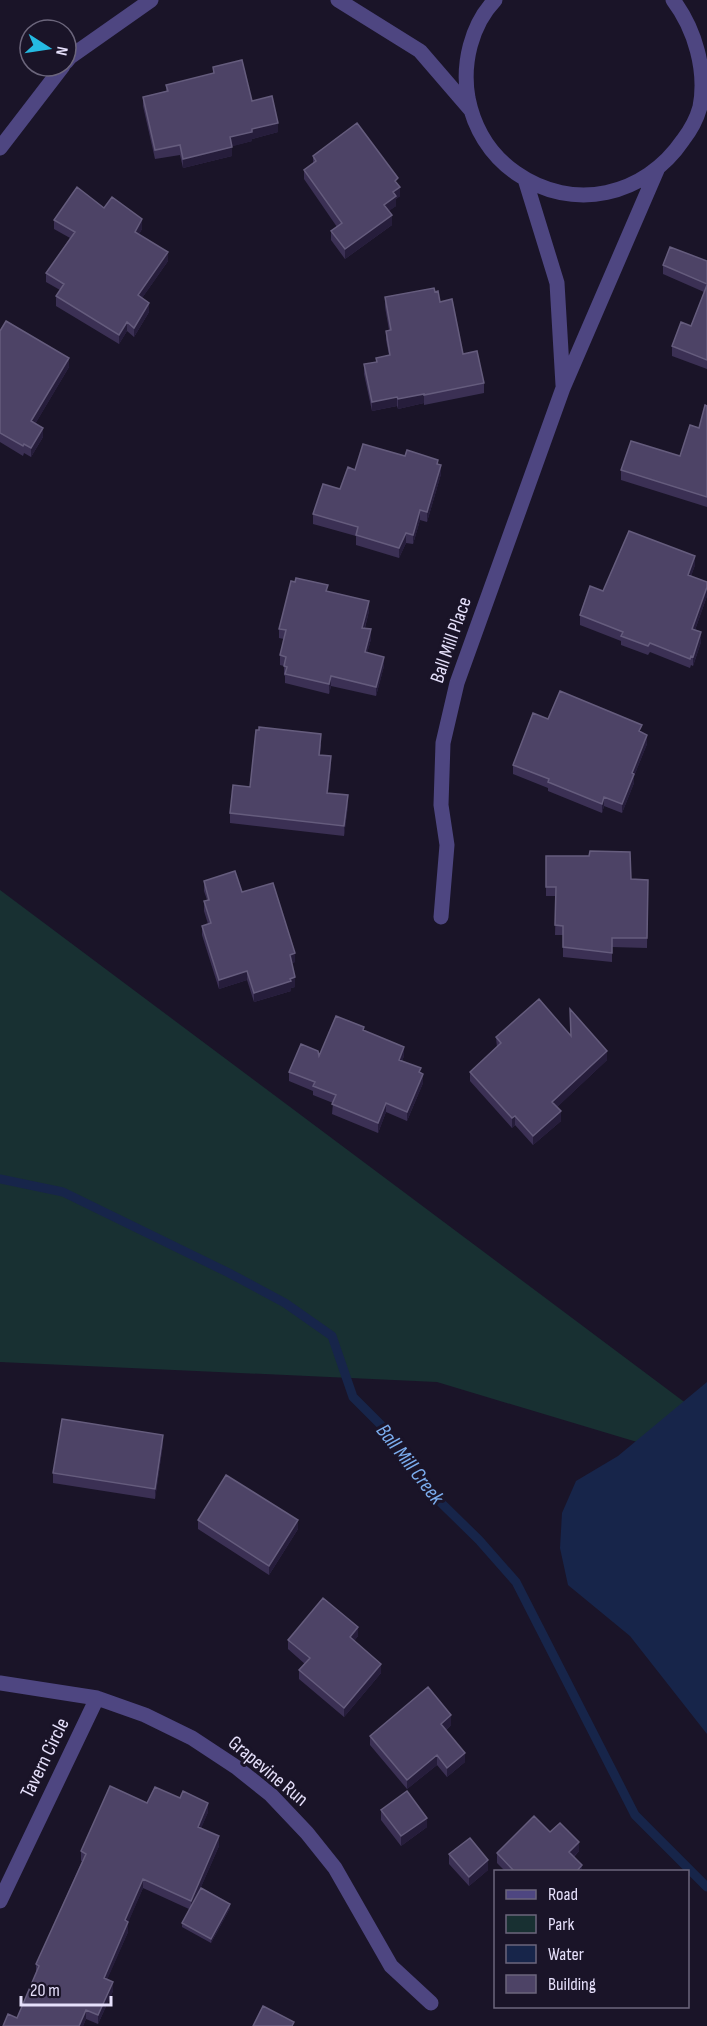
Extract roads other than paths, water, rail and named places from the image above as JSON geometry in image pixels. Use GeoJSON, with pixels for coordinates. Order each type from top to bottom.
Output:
{"type":"FeatureCollection","features":[{"type":"Feature","properties":{"kind":"street"},"geometry":{"type":"LineString","coordinates":[[78,51],[151,0]]}},
{"type":"Feature","properties":{"kind":"street"},"geometry":{"type":"LineString","coordinates":[[338,0],[420,51],[471,110]]}},
{"type":"Feature","properties":{"kind":"street"},"geometry":{"type":"LineString","coordinates":[[495,0],[479,23],[466,66],[471,110],[479,131],[491,150],[507,167],[525,179],[545,189],[566,194],[589,195],[613,192],[636,183],[657,170],[679,146],[704,103],[701,61],[695,37],[685,15],[674,0]]}},
{"type":"Feature","properties":{"kind":"street"},"geometry":{"type":"LineString","coordinates":[[0,148],[54,78]]}},
{"type":"Feature","properties":{"kind":"street","name":"Ball Mill Place"},"geometry":{"type":"LineString","coordinates":[[441,917],[447,845],[441,805],[443,743],[457,683],[563,387],[657,170]]}},
{"type":"Feature","properties":{"kind":"street","name":"Ball Mill Place"},"geometry":{"type":"LineString","coordinates":[[525,179],[556,283],[563,387]]}},
{"type":"Feature","properties":{"kind":"street","name":"Grapevine Run"},"geometry":{"type":"LineString","coordinates":[[0,1683],[97,1698],[145,1715],[192,1738],[236,1767],[271,1795],[307,1833],[334,1868],[391,1966],[431,2003]]}},
{"type":"Feature","properties":{"kind":"street","name":"Tavern Circle"},"geometry":{"type":"LineString","coordinates":[[0,1901],[97,1698]]}},
{"type":"Feature","properties":{"kind":"water"},"geometry":{"type":"Polygon","coordinates":[[[707,1382],[707,1734],[630,1636],[568,1585],[560,1548],[562,1513],[576,1481],[618,1456],[707,1382]]]}},
{"type":"Feature","properties":{"kind":"waterway","name":"Ball Mill Creek"},"geometry":{"type":"LineString","coordinates":[[0,1179],[63,1192],[229,1273],[285,1303],[332,1336],[353,1397],[389,1433],[430,1492],[479,1540],[516,1582],[635,1815],[707,1887]]}}]}
